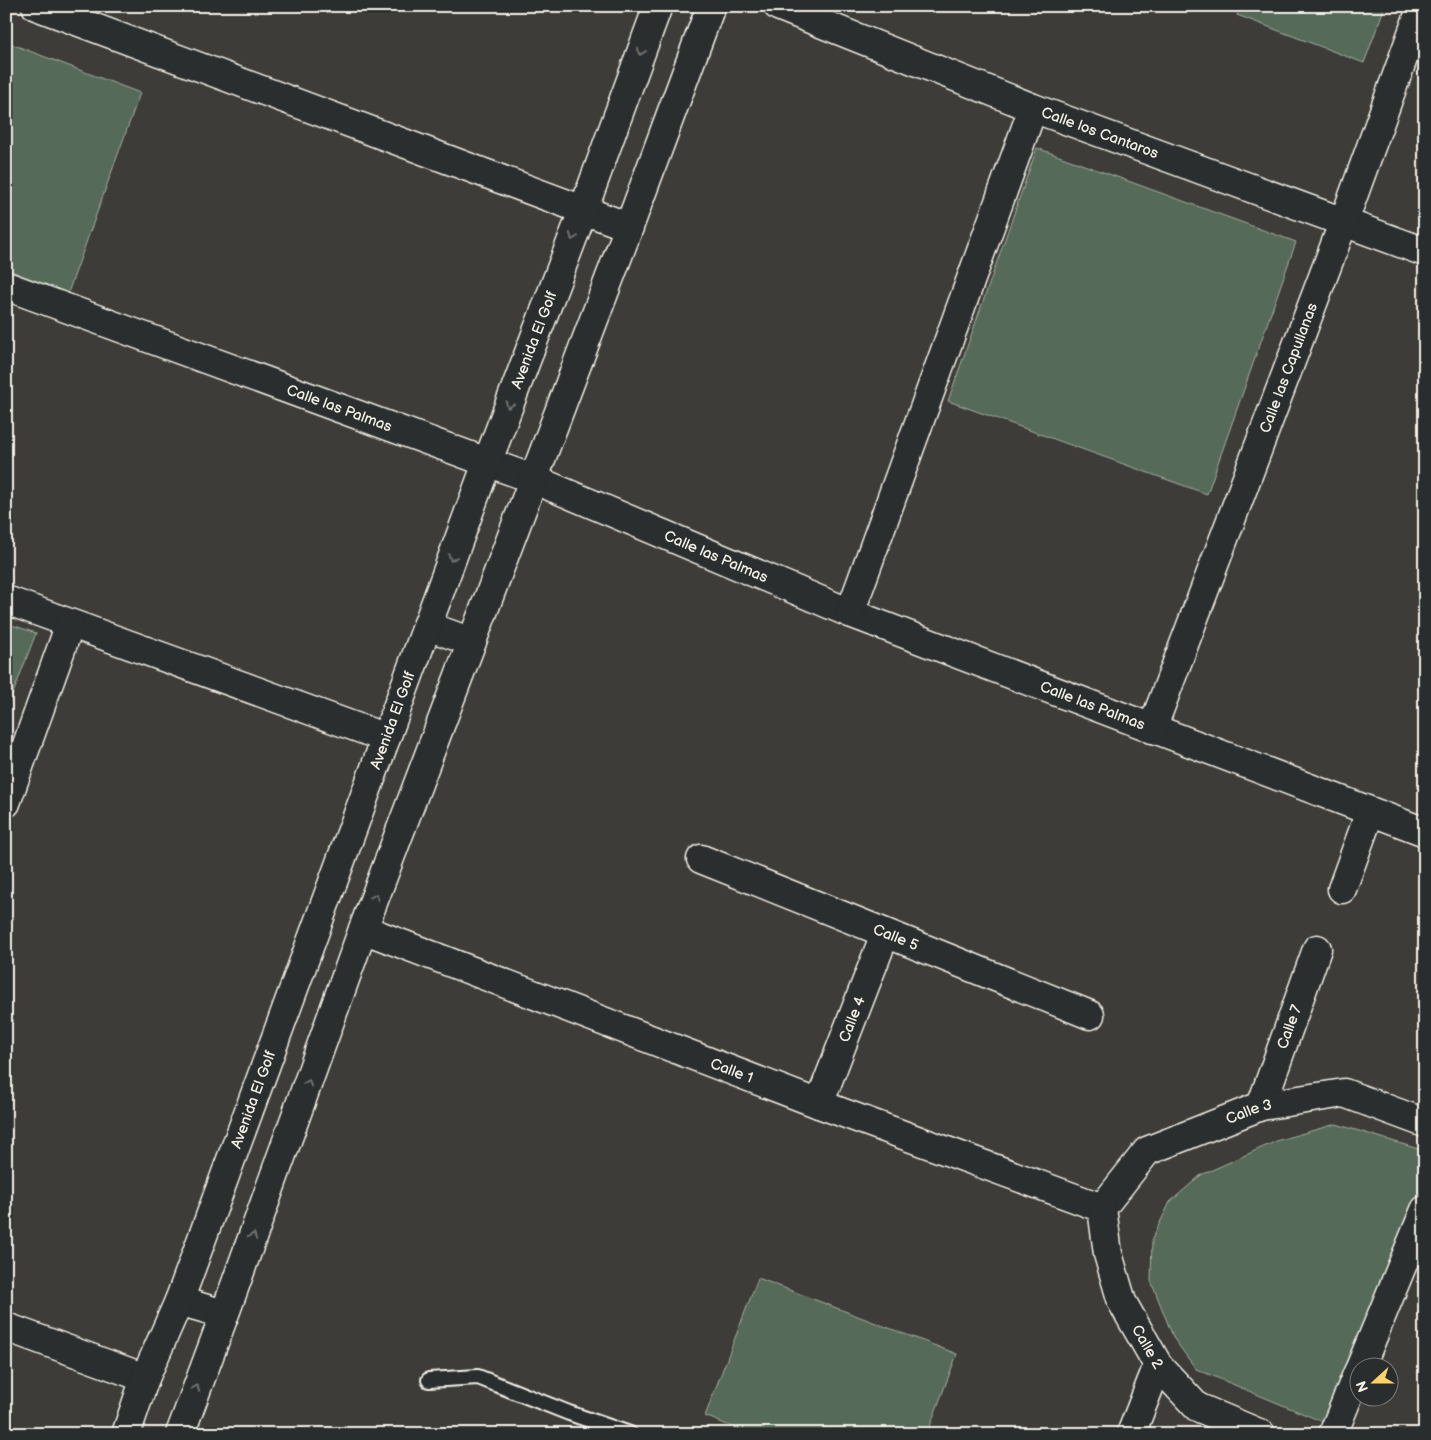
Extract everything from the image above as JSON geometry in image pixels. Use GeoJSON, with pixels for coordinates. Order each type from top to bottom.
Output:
{"type":"FeatureCollection","features":[{"type":"Feature","properties":{"kind":"street"},"geometry":{"type":"LineString","coordinates":[[36,6],[629,228]]}},
{"type":"Feature","properties":{"kind":"street","name":"Avenida El Golf"},"geometry":{"type":"LineString","coordinates":[[126,1434],[145,1378],[179,1301],[487,463],[583,211],[658,6]]}},
{"type":"Feature","properties":{"kind":"street"},"geometry":{"type":"LineString","coordinates":[[180,1434],[363,929],[629,228],[710,6]]}},
{"type":"Feature","properties":{"kind":"street","name":"Calle los Cantaros"},"geometry":{"type":"LineString","coordinates":[[778,6],[1033,108],[1425,252]]}},
{"type":"Feature","properties":{"kind":"street","name":"Calle las Capullanas"},"geometry":{"type":"LineString","coordinates":[[1152,729],[1344,221],[1422,6]]}},
{"type":"Feature","properties":{"kind":"street"},"geometry":{"type":"LineString","coordinates":[[850,612],[1033,108]]}},
{"type":"Feature","properties":{"kind":"street","name":"Calle las Palmas"},"geometry":{"type":"LineString","coordinates":[[6,286],[533,479],[850,612],[1425,832]]}},
{"type":"Feature","properties":{"kind":"street"},"geometry":{"type":"LineString","coordinates":[[6,600],[386,738]]}},
{"type":"Feature","properties":{"kind":"street"},"geometry":{"type":"LineString","coordinates":[[6,803],[70,624]]}},
{"type":"Feature","properties":{"kind":"street"},"geometry":{"type":"LineString","coordinates":[[427,626],[472,642]]}},
{"type":"Feature","properties":{"kind":"street"},"geometry":{"type":"LineString","coordinates":[[1342,889],[1370,812]]}},
{"type":"Feature","properties":{"kind":"street","name":"Calle 5"},"geometry":{"type":"LineString","coordinates":[[701,859],[1090,1015]]}},
{"type":"Feature","properties":{"kind":"street","name":"Calle 1"},"geometry":{"type":"LineString","coordinates":[[363,929],[819,1104],[1102,1208]]}},
{"type":"Feature","properties":{"kind":"street","name":"Calle 4"},"geometry":{"type":"LineString","coordinates":[[819,1104],[885,934]]}},
{"type":"Feature","properties":{"kind":"street","name":"Calle 7"},"geometry":{"type":"LineString","coordinates":[[1261,1106],[1317,949]]}},
{"type":"Feature","properties":{"kind":"street","name":"Calle 3"},"geometry":{"type":"LineString","coordinates":[[1102,1208],[1148,1151],[1261,1106],[1344,1093],[1425,1123]]}},
{"type":"Feature","properties":{"kind":"street","name":"Calle 2"},"geometry":{"type":"LineString","coordinates":[[1102,1208],[1108,1254],[1122,1302],[1158,1365],[1197,1407],[1261,1434]]}},
{"type":"Feature","properties":{"kind":"street"},"geometry":{"type":"LineString","coordinates":[[1364,1358],[1425,1210]]}},
{"type":"Feature","properties":{"kind":"street"},"geometry":{"type":"LineString","coordinates":[[179,1301],[224,1314]]}},
{"type":"Feature","properties":{"kind":"street"},"geometry":{"type":"LineString","coordinates":[[6,1327],[145,1378]]}},
{"type":"Feature","properties":{"kind":"street"},"geometry":{"type":"LineString","coordinates":[[1131,1434],[1158,1365]]}},
{"type":"Feature","properties":{"kind":"street"},"geometry":{"type":"LineString","coordinates":[[1334,1434],[1348,1398]]}},
{"type":"Feature","properties":{"kind":"lane"},"geometry":{"type":"LineString","coordinates":[[430,1380],[478,1377],[569,1413],[630,1434]]}},
{"type":"Feature","properties":{"kind":"green space"},"geometry":{"type":"Polygon","coordinates":[[[1240,6],[1385,6],[1364,63],[1237,15],[1240,6]]]}},
{"type":"Feature","properties":{"kind":"green space"},"geometry":{"type":"Polygon","coordinates":[[[6,42],[140,93],[68,293],[6,269],[6,42]]]}},
{"type":"Feature","properties":{"kind":"green space"},"geometry":{"type":"Polygon","coordinates":[[[1037,148],[1296,242],[1207,494],[948,401],[1037,148]]]}},
{"type":"Feature","properties":{"kind":"green space"},"geometry":{"type":"Polygon","coordinates":[[[6,623],[36,633],[6,712],[6,623]]]}},
{"type":"Feature","properties":{"kind":"green space"},"geometry":{"type":"Polygon","coordinates":[[[1336,1124],[1425,1151],[1425,1193],[1356,1358],[1348,1358],[1348,1376],[1328,1424],[1196,1369],[1174,1339],[1151,1281],[1152,1239],[1170,1202],[1201,1175],[1279,1140],[1336,1124]]]}},
{"type":"Feature","properties":{"kind":"green space"},"geometry":{"type":"Polygon","coordinates":[[[758,1278],[957,1354],[927,1434],[750,1434],[705,1416],[758,1278]]]}}]}
